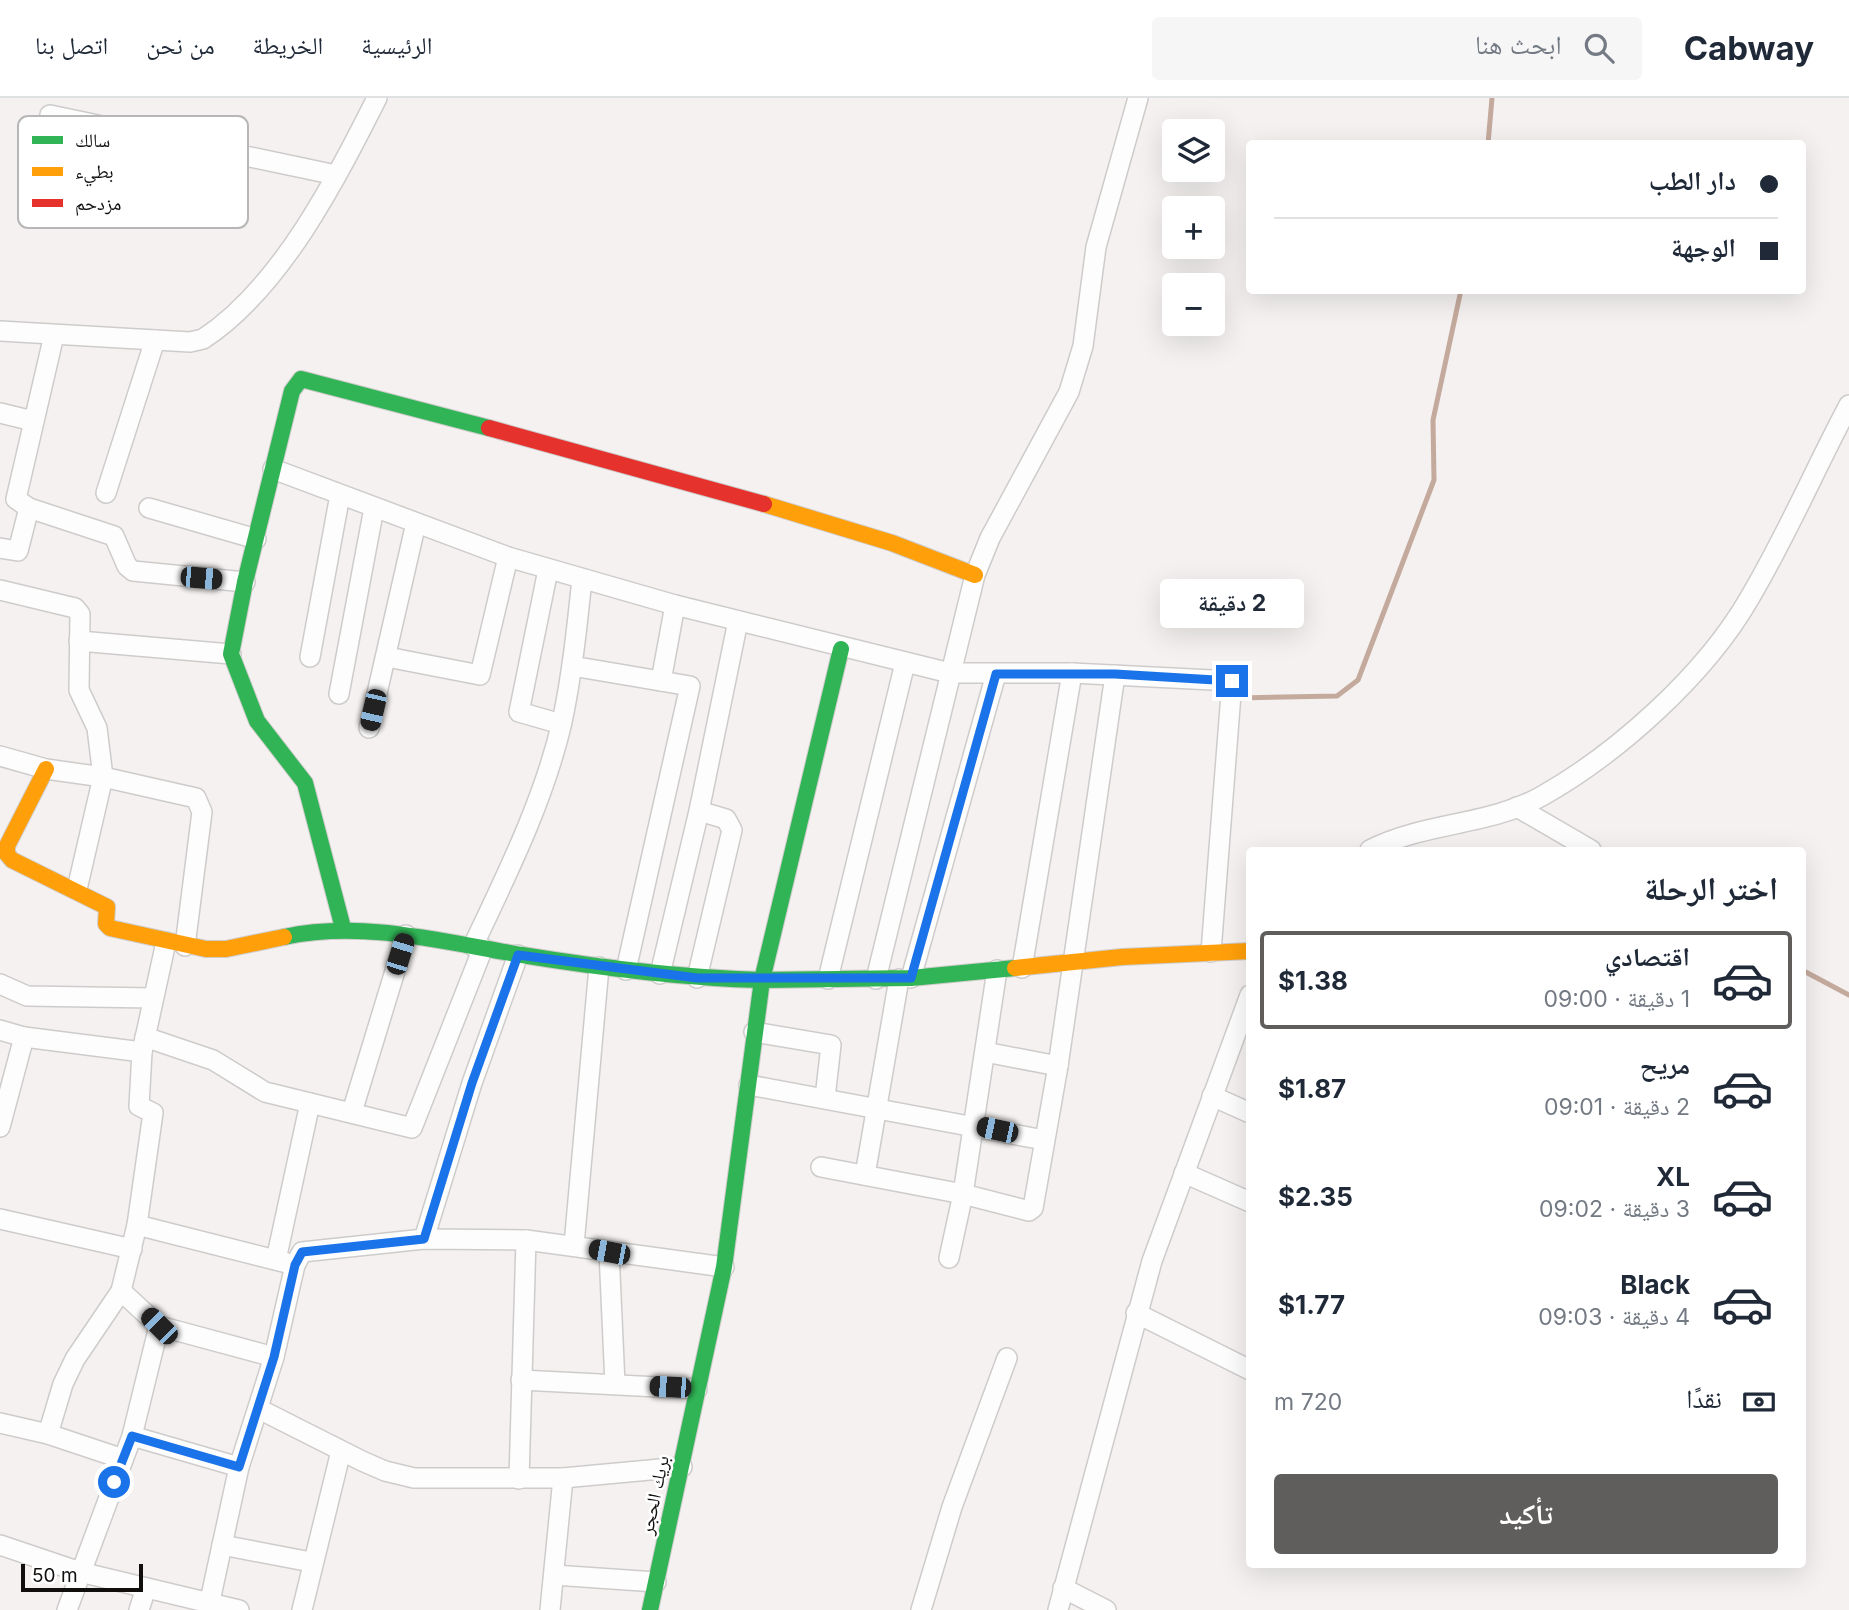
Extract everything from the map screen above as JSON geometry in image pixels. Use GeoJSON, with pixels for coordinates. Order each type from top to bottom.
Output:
{"type":"FeatureCollection","features":[{"type":"Feature","properties":{"kind":"street"},"geometry":{"type":"LineString","coordinates":[[0,331],[190,342],[203,339],[228,319],[266,281],[336,175],[377,98]]}},
{"type":"Feature","properties":{"kind":"street"},"geometry":{"type":"LineString","coordinates":[[876,979],[975,575],[990,538],[1069,393],[1077,368],[1096,247],[1138,98]]}},
{"type":"Feature","properties":{"kind":"street"},"geometry":{"type":"LineString","coordinates":[[50,115],[55,116]]}},
{"type":"Feature","properties":{"kind":"street"},"geometry":{"type":"LineString","coordinates":[[248,157],[336,175]]}},
{"type":"Feature","properties":{"kind":"street"},"geometry":{"type":"LineString","coordinates":[[54,335],[16,495],[19,503],[114,536],[127,566],[133,571],[245,582]]}},
{"type":"Feature","properties":{"kind":"street"},"geometry":{"type":"LineString","coordinates":[[106,494],[155,340]]}},
{"type":"Feature","properties":{"kind":"street"},"geometry":{"type":"LineString","coordinates":[[343,928],[305,783],[257,721],[231,654],[245,582],[292,391],[297,381],[306,378],[705,486],[892,543],[975,575]]}},
{"type":"Feature","properties":{"kind":"street"},"geometry":{"type":"LineString","coordinates":[[1377,847],[1403,835],[1517,807],[1541,796],[1592,763],[1633,730],[1719,643],[1749,600],[1849,405]]}},
{"type":"Feature","properties":{"kind":"street"},"geometry":{"type":"LineString","coordinates":[[0,413],[33,421]]}},
{"type":"Feature","properties":{"kind":"street"},"geometry":{"type":"LineString","coordinates":[[273,469],[548,570],[841,649],[950,673],[1072,673],[1227,679],[1234,685],[1211,952]]}},
{"type":"Feature","properties":{"kind":"street"},"geometry":{"type":"LineString","coordinates":[[310,657],[340,495]]}},
{"type":"Feature","properties":{"kind":"street"},"geometry":{"type":"LineString","coordinates":[[1,550],[18,551],[29,508]]}},
{"type":"Feature","properties":{"kind":"street"},"geometry":{"type":"LineString","coordinates":[[149,508],[256,539]]}},
{"type":"Feature","properties":{"kind":"street"},"geometry":{"type":"LineString","coordinates":[[339,694],[374,508]]}},
{"type":"Feature","properties":{"kind":"street"},"geometry":{"type":"LineString","coordinates":[[369,728],[416,523]]}},
{"type":"Feature","properties":{"kind":"street"},"geometry":{"type":"LineString","coordinates":[[387,657],[480,675],[508,557]]}},
{"type":"Feature","properties":{"kind":"street"},"geometry":{"type":"LineString","coordinates":[[548,570],[519,712],[561,724]]}},
{"type":"Feature","properties":{"kind":"street"},"geometry":{"type":"LineString","coordinates":[[0,1030],[24,1037],[144,1044],[213,1060],[265,1092],[412,1128],[478,947],[542,787],[561,724],[572,666],[582,579]]}},
{"type":"Feature","properties":{"kind":"street"},"geometry":{"type":"LineString","coordinates":[[0,590],[77,609],[80,616],[79,690],[97,728],[103,777],[76,889]]}},
{"type":"Feature","properties":{"kind":"street"},"geometry":{"type":"LineString","coordinates":[[661,681],[675,605]]}},
{"type":"Feature","properties":{"kind":"street"},"geometry":{"type":"LineString","coordinates":[[660,974],[699,811],[738,621]]}},
{"type":"Feature","properties":{"kind":"street"},"geometry":{"type":"LineString","coordinates":[[79,641],[231,654]]}},
{"type":"Feature","properties":{"kind":"street","name":"بريك الحجر"},"geometry":{"type":"LineString","coordinates":[[650,1610],[724,1267],[762,980],[841,649]]}},
{"type":"Feature","properties":{"kind":"street"},"geometry":{"type":"LineString","coordinates":[[828,979],[905,663]]}},
{"type":"Feature","properties":{"kind":"street"},"geometry":{"type":"LineString","coordinates":[[572,666],[690,687],[626,970]]}},
{"type":"Feature","properties":{"kind":"street"},"geometry":{"type":"LineString","coordinates":[[1022,968],[1072,673]]}},
{"type":"Feature","properties":{"kind":"street"},"geometry":{"type":"LineString","coordinates":[[865,1175],[875,1107],[905,978],[996,674]]}},
{"type":"Feature","properties":{"kind":"street"},"geometry":{"type":"LineString","coordinates":[[821,1167],[1031,1210],[1058,1066],[1115,674]]}},
{"type":"Feature","properties":{"kind":"street"},"geometry":{"type":"LineString","coordinates":[[0,756],[46,769],[103,777],[192,796],[199,801],[202,811],[176,944],[152,998],[144,1044],[139,1106],[153,1113],[132,1249],[121,1291],[75,1359],[63,1384],[48,1434]]}},
{"type":"Feature","properties":{"kind":"street"},"geometry":{"type":"LineString","coordinates":[[46,769],[6,846],[7,854],[12,860],[76,889],[107,907],[108,927],[176,944],[226,949],[295,933],[343,928],[406,934],[599,967],[697,978],[762,980],[905,978],[1246,951]]}},
{"type":"Feature","properties":{"kind":"street"},"geometry":{"type":"LineString","coordinates":[[1517,807],[1586,847]]}},
{"type":"Feature","properties":{"kind":"street"},"geometry":{"type":"LineString","coordinates":[[697,978],[732,830],[726,819],[699,811]]}},
{"type":"Feature","properties":{"kind":"street"},"geometry":{"type":"LineString","coordinates":[[352,1112],[406,934]]}},
{"type":"Feature","properties":{"kind":"street"},"geometry":{"type":"LineString","coordinates":[[424,1239],[472,1083],[518,955]]}},
{"type":"Feature","properties":{"kind":"street"},"geometry":{"type":"LineString","coordinates":[[573,1245],[599,967]]}},
{"type":"Feature","properties":{"kind":"street"},"geometry":{"type":"LineString","coordinates":[[949,1258],[963,1194],[997,970]]}},
{"type":"Feature","properties":{"kind":"street"},"geometry":{"type":"LineString","coordinates":[[0,984],[27,996],[152,998]]}},
{"type":"Feature","properties":{"kind":"street"},"geometry":{"type":"LineString","coordinates":[[1058,1610],[1136,1313],[1184,1172],[1246,1006]]}},
{"type":"Feature","properties":{"kind":"street"},"geometry":{"type":"LineString","coordinates":[[754,1032],[831,1045],[825,1098]]}},
{"type":"Feature","properties":{"kind":"street"},"geometry":{"type":"LineString","coordinates":[[0,1127],[24,1037]]}},
{"type":"Feature","properties":{"kind":"street"},"geometry":{"type":"LineString","coordinates":[[985,1052],[1058,1066]]}},
{"type":"Feature","properties":{"kind":"street"},"geometry":{"type":"LineString","coordinates":[[749,1085],[1044,1140]]}},
{"type":"Feature","properties":{"kind":"street"},"geometry":{"type":"LineString","coordinates":[[1212,1096],[1246,1111]]}},
{"type":"Feature","properties":{"kind":"street"},"geometry":{"type":"LineString","coordinates":[[276,1261],[310,1103]]}},
{"type":"Feature","properties":{"kind":"street"},"geometry":{"type":"LineString","coordinates":[[1184,1172],[1246,1200]]}},
{"type":"Feature","properties":{"kind":"street"},"geometry":{"type":"LineString","coordinates":[[0,1219],[132,1249]]}},
{"type":"Feature","properties":{"kind":"street"},"geometry":{"type":"LineString","coordinates":[[136,1225],[295,1265]]}},
{"type":"Feature","properties":{"kind":"street"},"geometry":{"type":"LineString","coordinates":[[209,1606],[239,1467],[274,1357],[295,1265],[302,1252],[310,1249],[424,1239],[526,1240],[724,1267]]}},
{"type":"Feature","properties":{"kind":"street"},"geometry":{"type":"LineString","coordinates":[[519,1479],[526,1240]]}},
{"type":"Feature","properties":{"kind":"street"},"geometry":{"type":"LineString","coordinates":[[609,1252],[615,1384]]}},
{"type":"Feature","properties":{"kind":"street"},"geometry":{"type":"LineString","coordinates":[[121,1291],[159,1326],[274,1357]]}},
{"type":"Feature","properties":{"kind":"street"},"geometry":{"type":"LineString","coordinates":[[1136,1313],[1246,1368]]}},
{"type":"Feature","properties":{"kind":"street"},"geometry":{"type":"LineString","coordinates":[[67,1610],[132,1436],[159,1326]]}},
{"type":"Feature","properties":{"kind":"street"},"geometry":{"type":"LineString","coordinates":[[921,1610],[952,1507],[1007,1358]]}},
{"type":"Feature","properties":{"kind":"street"},"geometry":{"type":"LineString","coordinates":[[521,1380],[697,1389]]}},
{"type":"Feature","properties":{"kind":"street"},"geometry":{"type":"LineString","coordinates":[[259,1409],[385,1471],[414,1478],[563,1478],[682,1467]]}},
{"type":"Feature","properties":{"kind":"street"},"geometry":{"type":"LineString","coordinates":[[0,1423],[48,1434],[123,1459]]}},
{"type":"Feature","properties":{"kind":"street"},"geometry":{"type":"LineString","coordinates":[[132,1436],[239,1467]]}},
{"type":"Feature","properties":{"kind":"street"},"geometry":{"type":"LineString","coordinates":[[302,1610],[341,1451]]}},
{"type":"Feature","properties":{"kind":"street"},"geometry":{"type":"LineString","coordinates":[[550,1610],[563,1478]]}},
{"type":"Feature","properties":{"kind":"street"},"geometry":{"type":"LineString","coordinates":[[0,1545],[80,1572],[209,1606],[239,1610]]}},
{"type":"Feature","properties":{"kind":"street"},"geometry":{"type":"LineString","coordinates":[[222,1545],[312,1562]]}},
{"type":"Feature","properties":{"kind":"street"},"geometry":{"type":"LineString","coordinates":[[554,1575],[656,1583]]}},
{"type":"Feature","properties":{"kind":"street"},"geometry":{"type":"LineString","coordinates":[[139,1610],[146,1588]]}},
{"type":"Feature","properties":{"kind":"street"},"geometry":{"type":"LineString","coordinates":[[1063,1588],[1106,1610]]}},
{"type":"Feature","properties":{"kind":"waterway"},"geometry":{"type":"LineString","coordinates":[[1488,140],[1492,98]]}},
{"type":"Feature","properties":{"kind":"waterway"},"geometry":{"type":"LineString","coordinates":[[1239,698],[1337,696],[1358,680],[1434,480],[1433,420],[1460,294]]}},
{"type":"Feature","properties":{"kind":"waterway"},"geometry":{"type":"LineString","coordinates":[[1806,972],[1849,995]]}},
{"type":"Feature","properties":{"kind":"traffic: fast"},"geometry":{"type":"LineString","coordinates":[[343,928],[305,783],[257,721],[231,654],[245,582],[292,391],[301,379],[489,428]]}},
{"type":"Feature","properties":{"kind":"traffic: fast"},"geometry":{"type":"LineString","coordinates":[[284,937],[314,932],[374,932],[612,968],[672,975],[762,980],[841,649]]}},
{"type":"Feature","properties":{"kind":"traffic: fast"},"geometry":{"type":"LineString","coordinates":[[650,1610],[724,1267],[762,980],[911,978],[1015,968]]}},
{"type":"Feature","properties":{"kind":"traffic: slow"},"geometry":{"type":"LineString","coordinates":[[764,504],[892,543],[975,575]]}},
{"type":"Feature","properties":{"kind":"traffic: slow"},"geometry":{"type":"LineString","coordinates":[[46,769],[7,846],[7,854],[12,860],[107,907],[106,924],[110,928],[206,949],[226,949],[284,937]]}},
{"type":"Feature","properties":{"kind":"traffic: slow"},"geometry":{"type":"LineString","coordinates":[[1015,968],[1122,957],[1246,951]]}},
{"type":"Feature","properties":{"kind":"traffic: jam"},"geometry":{"type":"LineString","coordinates":[[489,428],[764,504]]}},
{"type":"Feature","properties":{"kind":"route"},"geometry":{"type":"LineString","coordinates":[[114,1482],[132,1436],[185,1454],[239,1467],[274,1357],[295,1265],[302,1252],[310,1249],[424,1239],[472,1083],[518,955],[697,978],[911,978],[996,674],[1115,674],[1232,681]]}}]}
